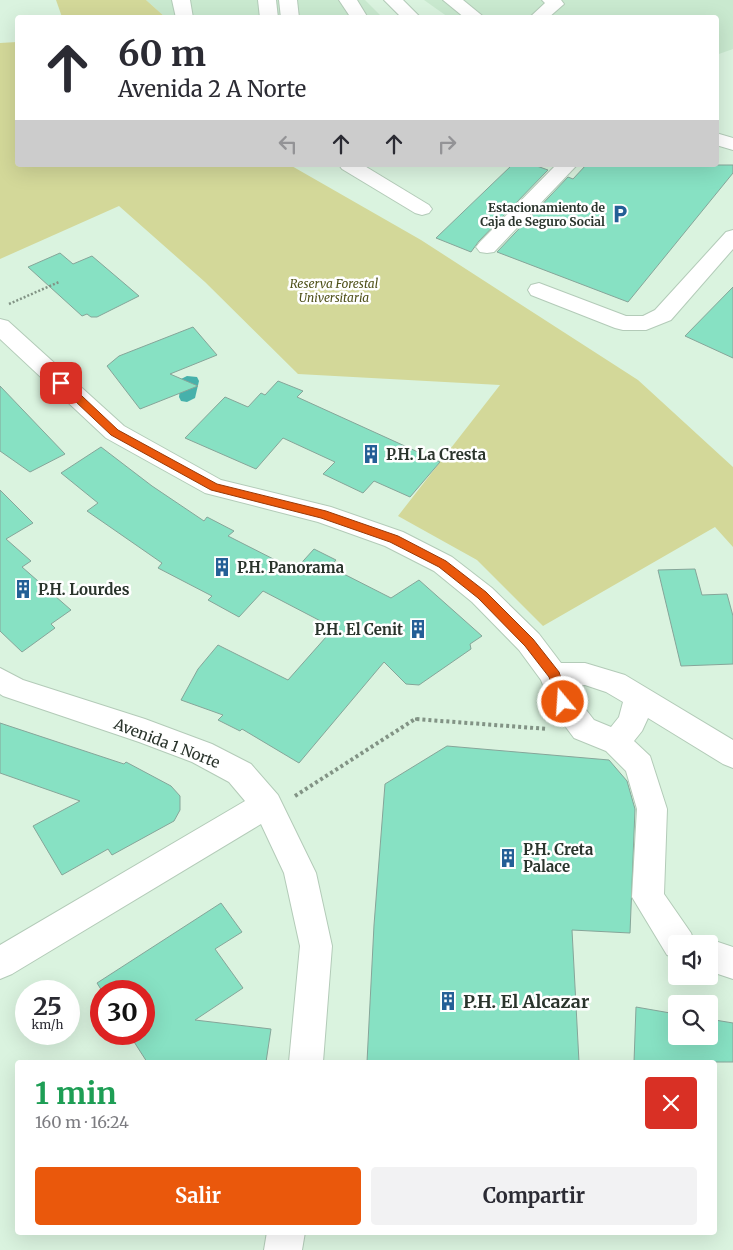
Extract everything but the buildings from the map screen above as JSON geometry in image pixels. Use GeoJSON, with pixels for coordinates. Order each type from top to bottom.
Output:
{"type":"FeatureCollection","features":[{"type":"Feature","properties":{"kind":"street"},"geometry":{"type":"LineString","coordinates":[[181,0],[184,15]]}},
{"type":"Feature","properties":{"kind":"street"},"geometry":{"type":"LineString","coordinates":[[267,0],[269,15]]}},
{"type":"Feature","properties":{"kind":"street"},"geometry":{"type":"LineString","coordinates":[[288,0],[290,15]]}},
{"type":"Feature","properties":{"kind":"street"},"geometry":{"type":"LineString","coordinates":[[348,0],[358,15]]}},
{"type":"Feature","properties":{"kind":"street"},"geometry":{"type":"LineString","coordinates":[[393,0],[410,15]]}},
{"type":"Feature","properties":{"kind":"street"},"geometry":{"type":"LineString","coordinates":[[452,0],[473,15]]}},
{"type":"Feature","properties":{"kind":"street"},"geometry":{"type":"LineString","coordinates":[[541,15],[555,4],[551,0]]}},
{"type":"Feature","properties":{"kind":"street"},"geometry":{"type":"LineString","coordinates":[[719,140],[733,144]]}},
{"type":"Feature","properties":{"kind":"street"},"geometry":{"type":"LineString","coordinates":[[352,167],[422,209]]}},
{"type":"Feature","properties":{"kind":"street"},"geometry":{"type":"LineString","coordinates":[[488,247],[565,167]]}},
{"type":"Feature","properties":{"kind":"street"},"geometry":{"type":"LineString","coordinates":[[539,290],[622,323],[646,323],[663,315],[733,236]]}},
{"type":"Feature","properties":{"kind":"street"},"geometry":{"type":"LineString","coordinates":[[4,315],[114,432],[214,487],[322,514],[394,539],[443,564],[482,595],[529,642],[554,675],[563,702],[584,730],[616,742],[639,765],[652,809],[648,897],[672,935]]}},
{"type":"Feature","properties":{"kind":"street"},"geometry":{"type":"LineString","coordinates":[[554,675],[585,674],[615,683],[733,755]]}},
{"type":"Feature","properties":{"kind":"street","name":"Avenida 1 Norte"},"geometry":{"type":"LineString","coordinates":[[0,680],[13,688],[144,731],[202,753],[240,773],[278,802],[300,873],[316,946],[306,1060]]}},
{"type":"Feature","properties":{"kind":"street"},"geometry":{"type":"LineString","coordinates":[[616,742],[632,722],[638,698]]}},
{"type":"Feature","properties":{"kind":"street"},"geometry":{"type":"LineString","coordinates":[[0,963],[278,802]]}},
{"type":"Feature","properties":{"kind":"street"},"geometry":{"type":"LineString","coordinates":[[718,958],[733,963]]}},
{"type":"Feature","properties":{"kind":"street"},"geometry":{"type":"LineString","coordinates":[[283,1250],[286,1235]]}},
{"type":"Feature","properties":{"kind":"path"},"geometry":{"type":"LineString","coordinates":[[4,315],[59,282]]}},
{"type":"Feature","properties":{"kind":"path"},"geometry":{"type":"LineString","coordinates":[[278,802],[415,719],[551,729]]}},
{"type":"Feature","properties":{"kind":"shaded area"},"geometry":{"type":"Polygon","coordinates":[[[146,0],[365,0],[380,15],[163,15],[146,0]]]}},
{"type":"Feature","properties":{"kind":"shaded area"},"geometry":{"type":"Polygon","coordinates":[[[424,0],[733,0],[733,49],[719,54],[719,15],[445,15],[424,0]]]}},
{"type":"Feature","properties":{"kind":"green space"},"geometry":{"type":"Polygon","coordinates":[[[56,0],[146,0],[163,15],[61,15],[56,0]]]}},
{"type":"Feature","properties":{"kind":"green space","name":"Reserva Forestal Universitaria"},"geometry":{"type":"Polygon","coordinates":[[[15,42],[15,167],[293,167],[421,240],[638,380],[733,467],[733,547],[715,527],[543,626],[477,560],[398,516],[500,385],[298,374],[205,282],[119,206],[0,259],[0,43],[15,42]]]}},
{"type":"Feature","properties":{"kind":"water"},"geometry":{"type":"Polygon","coordinates":[[[187,376],[197,377],[199,381],[195,398],[187,402],[181,401],[179,397],[181,379],[187,376]]]}},
{"type":"Feature","properties":{"kind":"place","name":"Estacionamiento de Caja de Seguro Social"},"geometry":{"type":"Point","coordinates":[620,214]}},
{"type":"Feature","properties":{"kind":"place","name":"P.H. La Cresta"},"geometry":{"type":"Point","coordinates":[371,454]}},
{"type":"Feature","properties":{"kind":"place","name":"P.H. Panorama"},"geometry":{"type":"Point","coordinates":[222,567]}},
{"type":"Feature","properties":{"kind":"place","name":"P.H. Lourdes"},"geometry":{"type":"Point","coordinates":[23,589]}},
{"type":"Feature","properties":{"kind":"place","name":"P.H. El Cenit"},"geometry":{"type":"Point","coordinates":[418,629]}},
{"type":"Feature","properties":{"kind":"place","name":"P.H. Creta Palace"},"geometry":{"type":"Point","coordinates":[508,858]}},
{"type":"Feature","properties":{"kind":"place","name":"P.H. El Alcazar"},"geometry":{"type":"Point","coordinates":[448,1001]}},
{"type":"Feature","properties":{"kind":"route"},"geometry":{"type":"LineString","coordinates":[[61,383],[114,432],[214,487],[322,514],[394,539],[443,564],[482,595],[529,642],[554,675],[563,702]]}}]}
